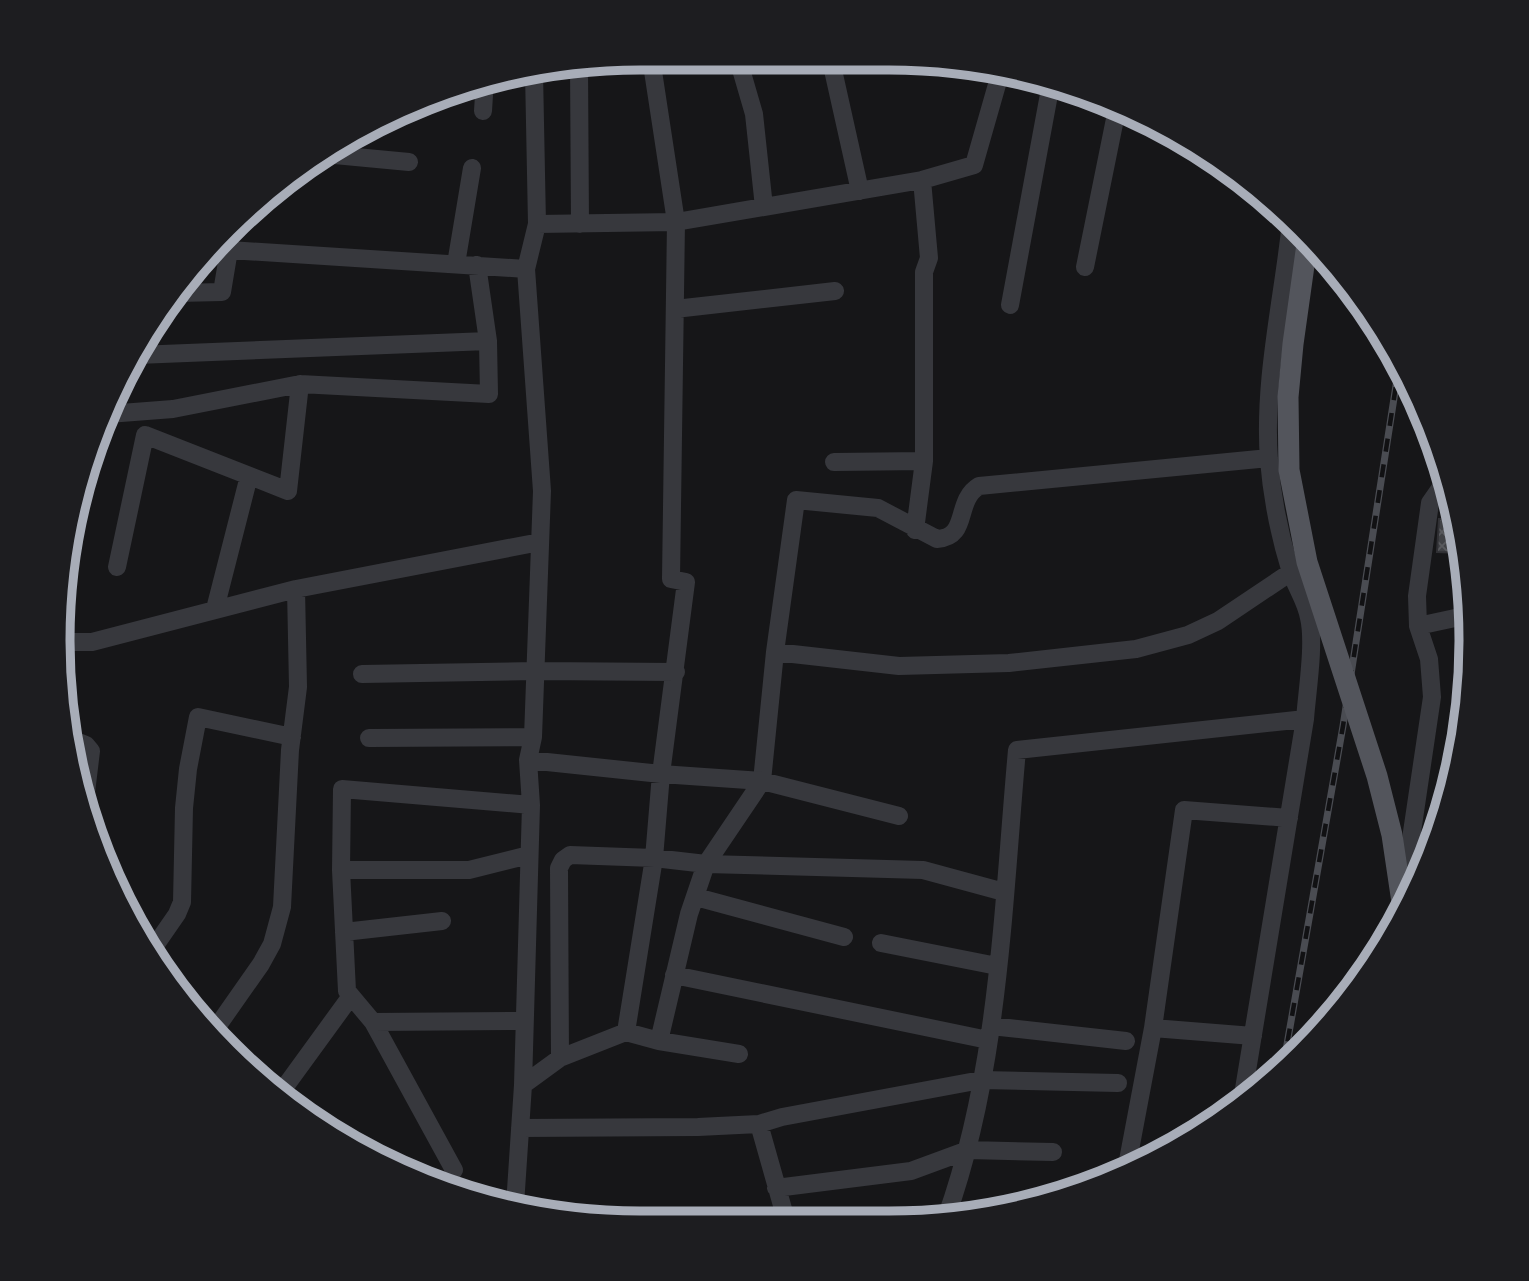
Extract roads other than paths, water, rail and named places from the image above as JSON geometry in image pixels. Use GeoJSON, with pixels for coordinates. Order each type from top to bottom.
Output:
{"type":"FeatureCollection","features":[{"type":"Feature","properties":{"kind":"main road"},"geometry":{"type":"LineString","coordinates":[[1306,252],[1293,344],[1289,397],[1289,470],[1307,562],[1377,776],[1392,835],[1400,892]]}},
{"type":"Feature","properties":{"kind":"street"},"geometry":{"type":"LineString","coordinates":[[626,1032],[654,858],[661,774],[686,582],[671,579],[676,222],[653,70]]}},
{"type":"Feature","properties":{"kind":"street"},"geometry":{"type":"LineString","coordinates":[[741,70],[754,114],[764,207]]}},
{"type":"Feature","properties":{"kind":"street"},"geometry":{"type":"LineString","coordinates":[[833,70],[860,191]]}},
{"type":"Feature","properties":{"kind":"street"},"geometry":{"type":"LineString","coordinates":[[579,74],[580,224]]}},
{"type":"Feature","properties":{"kind":"street"},"geometry":{"type":"LineString","coordinates":[[516,1197],[523,1085],[531,805],[528,760],[533,737],[542,491],[526,268],[537,224],[534,80]]}},
{"type":"Feature","properties":{"kind":"street"},"geometry":{"type":"LineString","coordinates":[[537,224],[676,222],[922,180],[974,165],[998,81]]}},
{"type":"Feature","properties":{"kind":"street"},"geometry":{"type":"LineString","coordinates":[[482,111],[484,92]]}},
{"type":"Feature","properties":{"kind":"street"},"geometry":{"type":"LineString","coordinates":[[1010,305],[1049,93]]}},
{"type":"Feature","properties":{"kind":"street"},"geometry":{"type":"LineString","coordinates":[[1085,267],[1116,117]]}},
{"type":"Feature","properties":{"kind":"street"},"geometry":{"type":"LineString","coordinates":[[340,156],[409,162]]}},
{"type":"Feature","properties":{"kind":"street"},"geometry":{"type":"LineString","coordinates":[[456,264],[472,168]]}},
{"type":"Feature","properties":{"kind":"street"},"geometry":{"type":"LineString","coordinates":[[915,530],[924,461],[924,272],[929,258],[922,180]]}},
{"type":"Feature","properties":{"kind":"street"},"geometry":{"type":"LineString","coordinates":[[1245,1086],[1305,719],[1310,620],[1303,596],[1291,572],[1277,523],[1269,458],[1269,391],[1289,235]]}},
{"type":"Feature","properties":{"kind":"street"},"geometry":{"type":"LineString","coordinates":[[188,293],[222,292],[229,250],[526,268]]}},
{"type":"Feature","properties":{"kind":"street"},"geometry":{"type":"LineString","coordinates":[[117,413],[173,409],[300,384],[489,394],[488,341],[477,265]]}},
{"type":"Feature","properties":{"kind":"street"},"geometry":{"type":"LineString","coordinates":[[675,309],[835,291]]}},
{"type":"Feature","properties":{"kind":"street"},"geometry":{"type":"LineString","coordinates":[[146,355],[488,341]]}},
{"type":"Feature","properties":{"kind":"street"},"geometry":{"type":"LineString","coordinates":[[117,567],[145,435],[288,491],[300,384]]}},
{"type":"Feature","properties":{"kind":"street"},"geometry":{"type":"LineString","coordinates":[[659,1041],[689,914],[706,864],[762,781],[775,652],[796,500],[878,508],[915,530],[937,539],[948,538],[958,530],[966,500],[979,486],[1269,458]]}},
{"type":"Feature","properties":{"kind":"street"},"geometry":{"type":"LineString","coordinates":[[834,462],[924,461]]}},
{"type":"Feature","properties":{"kind":"street"},"geometry":{"type":"LineString","coordinates":[[215,609],[249,476]]}},
{"type":"Feature","properties":{"kind":"street"},"geometry":{"type":"LineString","coordinates":[[1419,851],[1412,832],[1432,697],[1429,659],[1418,626],[1417,596],[1430,503],[1439,490]]}},
{"type":"Feature","properties":{"kind":"street"},"geometry":{"type":"LineString","coordinates":[[70,642],[92,642],[296,589],[540,542]]}},
{"type":"Feature","properties":{"kind":"street"},"geometry":{"type":"LineString","coordinates":[[775,652],[899,666],[1009,663],[1136,649],[1188,635],[1218,621],[1291,572]]}},
{"type":"Feature","properties":{"kind":"street"},"geometry":{"type":"LineString","coordinates":[[219,1024],[261,964],[277,929],[282,907],[292,737],[298,687],[296,589]]}},
{"type":"Feature","properties":{"kind":"street"},"geometry":{"type":"LineString","coordinates":[[1418,626],[1458,617]]}},
{"type":"Feature","properties":{"kind":"street"},"geometry":{"type":"LineString","coordinates":[[362,674],[676,672]]}},
{"type":"Feature","properties":{"kind":"street"},"geometry":{"type":"LineString","coordinates":[[157,943],[182,902],[184,808],[198,717],[292,737]]}},
{"type":"Feature","properties":{"kind":"street"},"geometry":{"type":"LineString","coordinates":[[949,1208],[968,1150],[989,1033],[1017,750],[1305,719]]}},
{"type":"Feature","properties":{"kind":"street"},"geometry":{"type":"LineString","coordinates":[[369,738],[533,737]]}},
{"type":"Feature","properties":{"kind":"street"},"geometry":{"type":"LineString","coordinates":[[79,742],[91,751],[87,781]]}},
{"type":"Feature","properties":{"kind":"street"},"geometry":{"type":"LineString","coordinates":[[528,760],[762,781],[900,816]]}},
{"type":"Feature","properties":{"kind":"street"},"geometry":{"type":"LineString","coordinates":[[454,1170],[373,1022],[347,991],[341,870],[342,789],[531,805]]}},
{"type":"Feature","properties":{"kind":"street"},"geometry":{"type":"LineString","coordinates":[[1128,1158],[1153,1028],[1184,810],[1289,818]]}},
{"type":"Feature","properties":{"kind":"street"},"geometry":{"type":"LineString","coordinates":[[341,870],[469,870],[529,855]]}},
{"type":"Feature","properties":{"kind":"street"},"geometry":{"type":"LineString","coordinates":[[560,1058],[559,868],[563,860],[570,855],[654,858],[706,864],[923,870],[1004,892]]}},
{"type":"Feature","properties":{"kind":"street"},"geometry":{"type":"LineString","coordinates":[[696,897],[844,937]]}},
{"type":"Feature","properties":{"kind":"street"},"geometry":{"type":"LineString","coordinates":[[344,932],[442,921]]}},
{"type":"Feature","properties":{"kind":"street"},"geometry":{"type":"LineString","coordinates":[[881,943],[997,966]]}},
{"type":"Feature","properties":{"kind":"street"},"geometry":{"type":"LineString","coordinates":[[674,975],[989,1033],[1126,1041]]}},
{"type":"Feature","properties":{"kind":"street"},"geometry":{"type":"LineString","coordinates":[[285,1087],[351,996]]}},
{"type":"Feature","properties":{"kind":"street"},"geometry":{"type":"LineString","coordinates":[[373,1022],[524,1021]]}},
{"type":"Feature","properties":{"kind":"street"},"geometry":{"type":"LineString","coordinates":[[1153,1028],[1253,1036]]}},
{"type":"Feature","properties":{"kind":"street"},"geometry":{"type":"LineString","coordinates":[[523,1085],[560,1058],[626,1032],[659,1041],[739,1054]]}},
{"type":"Feature","properties":{"kind":"street"},"geometry":{"type":"LineString","coordinates":[[520,1128],[759,1124],[782,1117],[981,1080],[1118,1083]]}},
{"type":"Feature","properties":{"kind":"street"},"geometry":{"type":"LineString","coordinates":[[759,1124],[783,1211]]}},
{"type":"Feature","properties":{"kind":"street"},"geometry":{"type":"LineString","coordinates":[[776,1188],[911,1171],[968,1150],[1053,1152]]}},
{"type":"Feature","properties":{"kind":"railway"},"geometry":{"type":"LineString","coordinates":[[1286,1049],[1343,726],[1397,381]]}}]}
